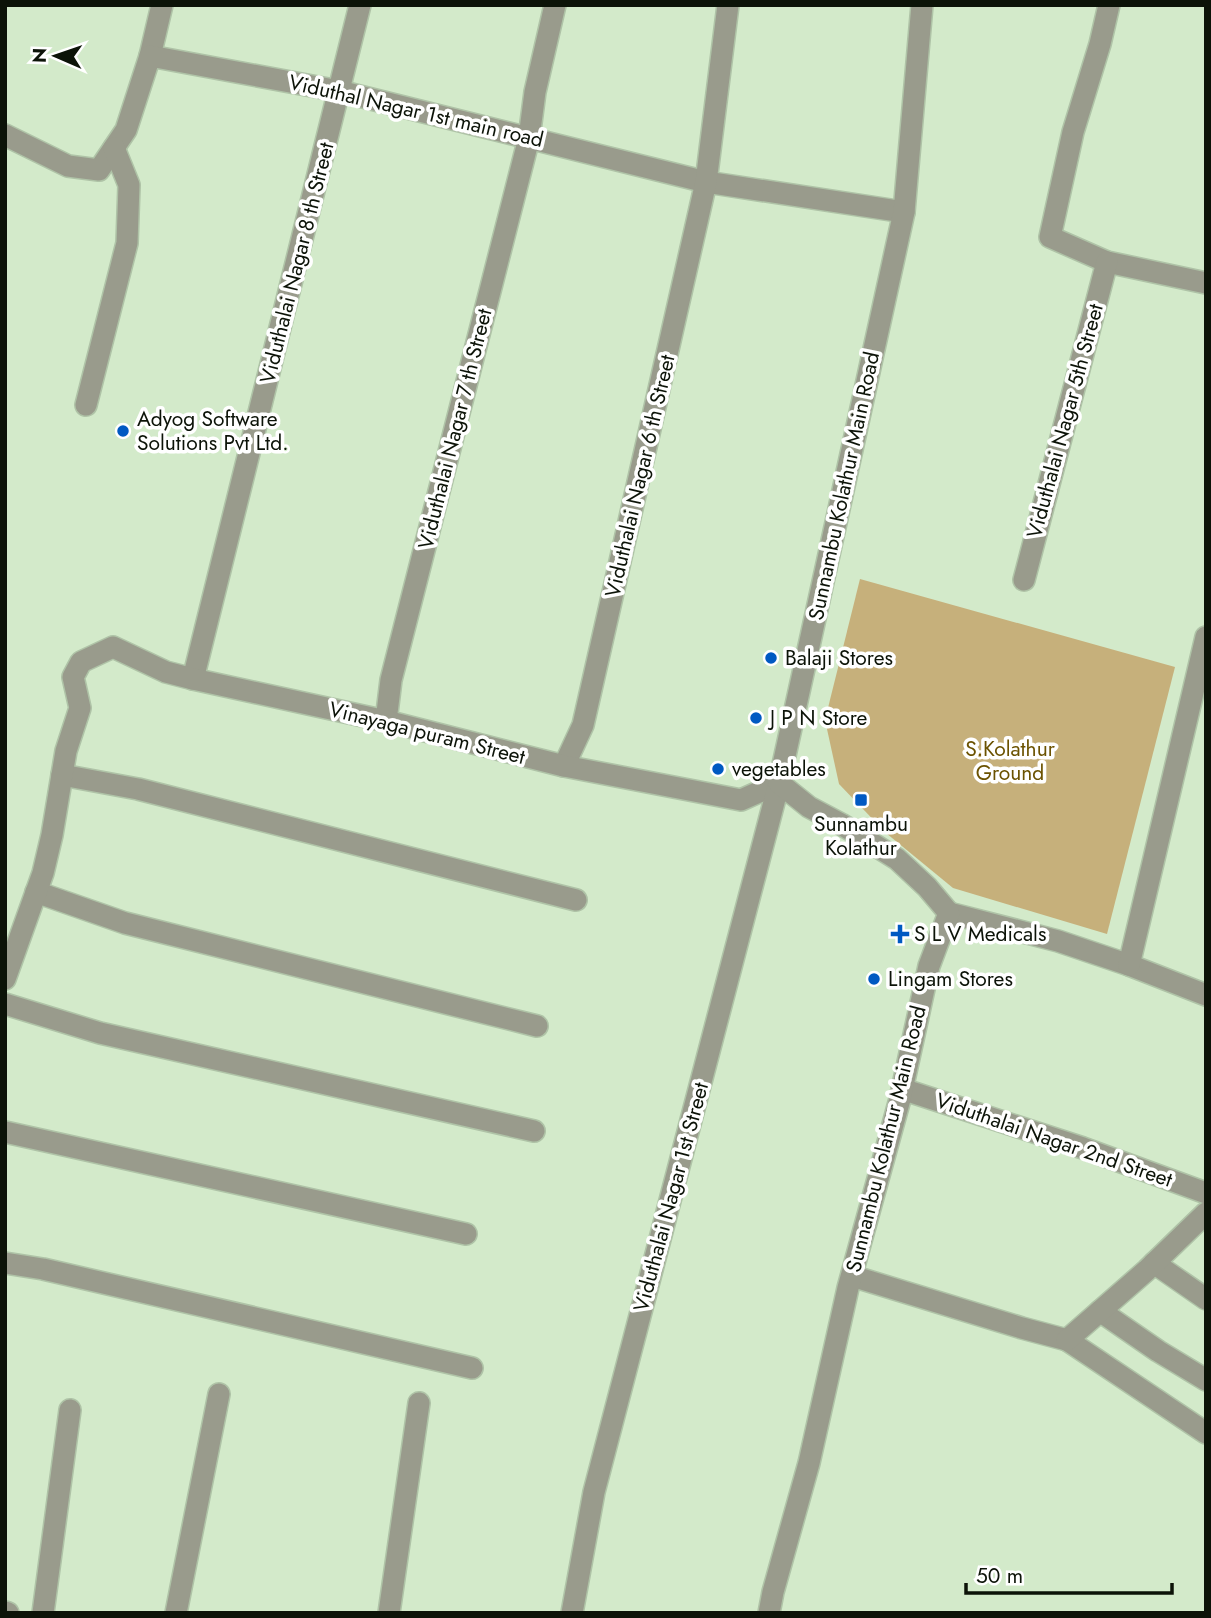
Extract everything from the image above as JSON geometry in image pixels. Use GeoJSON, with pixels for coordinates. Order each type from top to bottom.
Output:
{"type":"FeatureCollection","features":[{"type":"Feature","properties":{"kind":"street"},"geometry":{"type":"LineString","coordinates":[[5,135],[68,166],[99,170],[126,130],[150,56],[162,5]]}},
{"type":"Feature","properties":{"kind":"street","name":"Viduthalai Nagar 8 th Street"},"geometry":{"type":"LineString","coordinates":[[193,679],[360,5]]}},
{"type":"Feature","properties":{"kind":"street","name":"Viduthalai Nagar 7 th Street"},"geometry":{"type":"LineString","coordinates":[[386,721],[391,680],[529,138],[535,92],[555,5]]}},
{"type":"Feature","properties":{"kind":"street","name":"Viduthalai Nagar 6 th Street"},"geometry":{"type":"LineString","coordinates":[[564,766],[583,725],[706,182],[728,5]]}},
{"type":"Feature","properties":{"kind":"street","name":"Sunnambu Kolathur Main Road"},"geometry":{"type":"LineString","coordinates":[[779,783],[904,212],[922,5]]}},
{"type":"Feature","properties":{"kind":"street"},"geometry":{"type":"LineString","coordinates":[[1110,5],[1073,132],[1050,237],[1107,262],[1206,283]]}},
{"type":"Feature","properties":{"kind":"street","name":"Viduthal Nagar 1st main road"},"geometry":{"type":"LineString","coordinates":[[150,56],[339,90],[706,182],[904,212]]}},
{"type":"Feature","properties":{"kind":"street"},"geometry":{"type":"LineString","coordinates":[[86,405],[127,243],[129,186],[114,148]]}},
{"type":"Feature","properties":{"kind":"street","name":"Viduthalai Nagar 5th Street"},"geometry":{"type":"LineString","coordinates":[[1024,580],[1107,262]]}},
{"type":"Feature","properties":{"kind":"street"},"geometry":{"type":"LineString","coordinates":[[1129,965],[1206,637]]}},
{"type":"Feature","properties":{"kind":"street","name":"Vinayaga puram Street"},"geometry":{"type":"LineString","coordinates":[[62,775],[66,751],[80,708],[73,677],[81,662],[113,647],[166,671],[193,679],[386,721],[564,766],[741,800],[779,783]]}},
{"type":"Feature","properties":{"kind":"street"},"geometry":{"type":"LineString","coordinates":[[5,979],[43,873],[62,775],[138,789],[576,900]]}},
{"type":"Feature","properties":{"kind":"street"},"geometry":{"type":"LineString","coordinates":[[779,783],[809,807],[897,859],[927,887],[949,913],[1059,941],[1206,995]]}},
{"type":"Feature","properties":{"kind":"street","name":"Viduthalai Nagar 1st Street"},"geometry":{"type":"LineString","coordinates":[[572,1613],[594,1492],[779,783]]}},
{"type":"Feature","properties":{"kind":"street"},"geometry":{"type":"LineString","coordinates":[[36,892],[125,923],[537,1026]]}},
{"type":"Feature","properties":{"kind":"street","name":"Sunnambu Kolathur Main Road"},"geometry":{"type":"LineString","coordinates":[[769,1613],[809,1463],[852,1276],[902,1089],[929,966],[949,913]]}},
{"type":"Feature","properties":{"kind":"street"},"geometry":{"type":"LineString","coordinates":[[5,1004],[100,1033],[534,1131]]}},
{"type":"Feature","properties":{"kind":"street","name":"Viduthalai Nagar 2nd Street"},"geometry":{"type":"LineString","coordinates":[[902,1089],[1083,1148],[1206,1193]]}},
{"type":"Feature","properties":{"kind":"street"},"geometry":{"type":"LineString","coordinates":[[5,1132],[466,1234]]}},
{"type":"Feature","properties":{"kind":"street"},"geometry":{"type":"LineString","coordinates":[[1067,1340],[1203,1219]]}},
{"type":"Feature","properties":{"kind":"street"},"geometry":{"type":"LineString","coordinates":[[5,1263],[43,1269],[472,1368]]}},
{"type":"Feature","properties":{"kind":"street"},"geometry":{"type":"LineString","coordinates":[[1154,1263],[1206,1299]]}},
{"type":"Feature","properties":{"kind":"street"},"geometry":{"type":"LineString","coordinates":[[852,1276],[1067,1340],[1206,1433]]}},
{"type":"Feature","properties":{"kind":"street"},"geometry":{"type":"LineString","coordinates":[[1100,1311],[1206,1380]]}},
{"type":"Feature","properties":{"kind":"street"},"geometry":{"type":"LineString","coordinates":[[176,1613],[219,1394]]}},
{"type":"Feature","properties":{"kind":"street"},"geometry":{"type":"LineString","coordinates":[[389,1613],[419,1403]]}},
{"type":"Feature","properties":{"kind":"street"},"geometry":{"type":"LineString","coordinates":[[43,1613],[70,1410]]}},
{"type":"Feature","properties":{"kind":"green space","name":"S.Kolathur Ground"},"geometry":{"type":"Polygon","coordinates":[[[860,579],[1175,667],[1107,934],[953,888],[886,833],[839,784],[825,720],[860,579]]]}},
{"type":"Feature","properties":{"kind":"place","name":"Adyog Software Solutions Pvt Ltd."},"geometry":{"type":"Point","coordinates":[123,431]}},
{"type":"Feature","properties":{"kind":"place","name":"Balaji Stores"},"geometry":{"type":"Point","coordinates":[771,658]}},
{"type":"Feature","properties":{"kind":"place","name":"J P N Store"},"geometry":{"type":"Point","coordinates":[756,718]}},
{"type":"Feature","properties":{"kind":"place","name":"vegetables"},"geometry":{"type":"Point","coordinates":[718,769]}},
{"type":"Feature","properties":{"kind":"place","name":"Sunnambu Kolathur"},"geometry":{"type":"Point","coordinates":[861,800]}},
{"type":"Feature","properties":{"kind":"place","name":"S L V Medicals"},"geometry":{"type":"Point","coordinates":[900,934]}},
{"type":"Feature","properties":{"kind":"place","name":"Lingam Stores"},"geometry":{"type":"Point","coordinates":[874,979]}}]}
